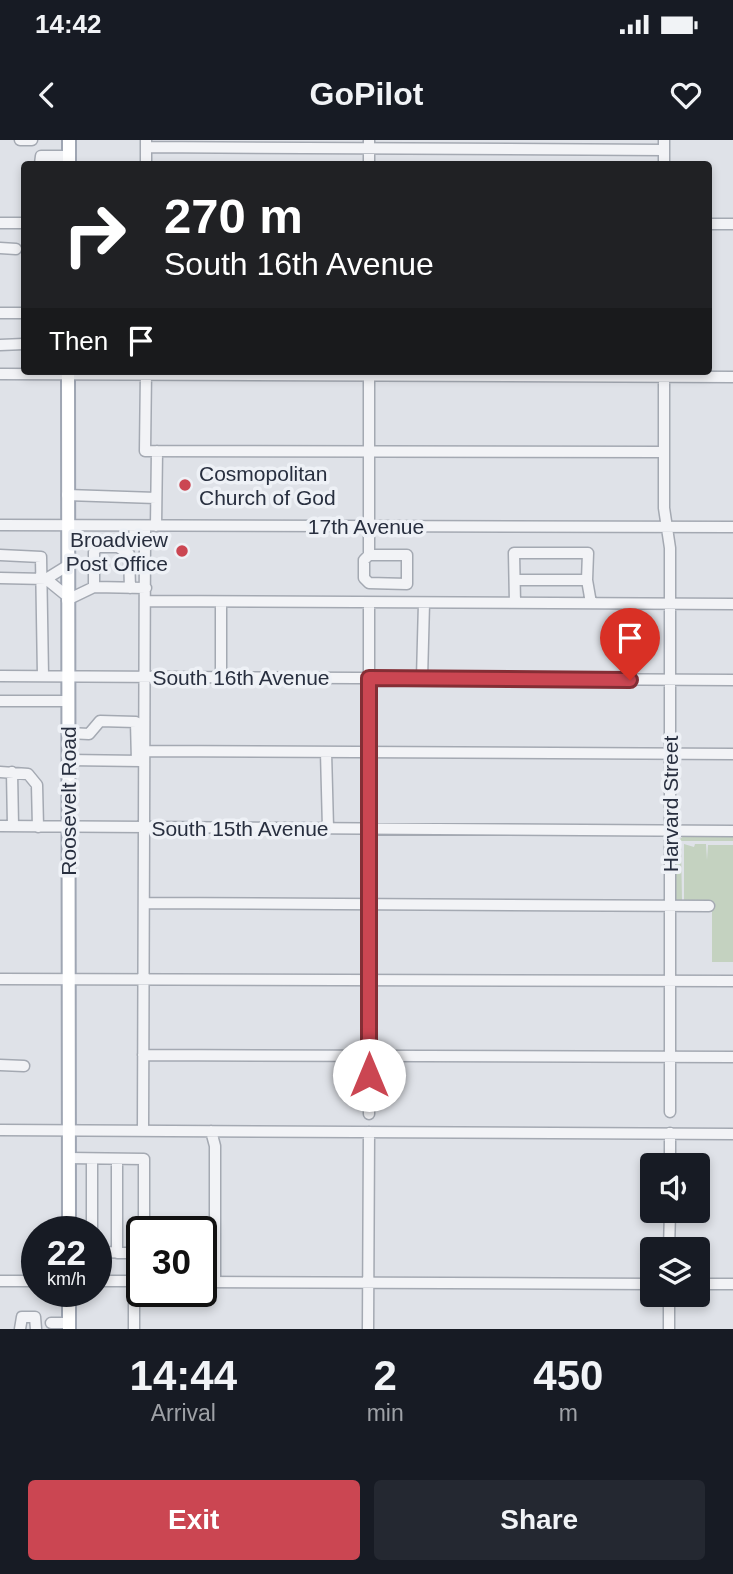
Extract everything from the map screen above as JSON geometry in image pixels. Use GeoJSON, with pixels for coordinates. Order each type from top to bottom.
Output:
{"type":"FeatureCollection","features":[{"type":"Feature","properties":{"kind":"main road"},"geometry":{"type":"LineString","coordinates":[[69,140],[69,160]]}},
{"type":"Feature","properties":{"kind":"main road","name":"Roosevelt Road"},"geometry":{"type":"LineString","coordinates":[[68,375],[69,1216]]}},
{"type":"Feature","properties":{"kind":"main road"},"geometry":{"type":"LineString","coordinates":[[69,1307],[69,1326]]}},
{"type":"Feature","properties":{"kind":"street"},"geometry":{"type":"LineString","coordinates":[[20,140],[32,140]]}},
{"type":"Feature","properties":{"kind":"street"},"geometry":{"type":"LineString","coordinates":[[146,144],[664,145]]}},
{"type":"Feature","properties":{"kind":"street"},"geometry":{"type":"LineString","coordinates":[[40,161],[41,156],[69,160]]}},
{"type":"Feature","properties":{"kind":"street"},"geometry":{"type":"LineString","coordinates":[[0,223],[21,223]]}},
{"type":"Feature","properties":{"kind":"street"},"geometry":{"type":"LineString","coordinates":[[712,224],[733,224]]}},
{"type":"Feature","properties":{"kind":"street"},"geometry":{"type":"LineString","coordinates":[[0,248],[16,249]]}},
{"type":"Feature","properties":{"kind":"street"},"geometry":{"type":"LineString","coordinates":[[0,313],[21,313]]}},
{"type":"Feature","properties":{"kind":"street"},"geometry":{"type":"LineString","coordinates":[[0,345],[21,344]]}},
{"type":"Feature","properties":{"kind":"street"},"geometry":{"type":"LineString","coordinates":[[0,374],[21,373]]}},
{"type":"Feature","properties":{"kind":"street"},"geometry":{"type":"LineString","coordinates":[[146,375],[145,451],[664,452]]}},
{"type":"Feature","properties":{"kind":"street"},"geometry":{"type":"LineString","coordinates":[[369,375],[369,555],[364,560],[364,578],[369,583],[407,584],[407,555],[369,555]]}},
{"type":"Feature","properties":{"kind":"street","name":"Harvard Street"},"geometry":{"type":"LineString","coordinates":[[664,375],[664,508],[668,527],[670,604],[670,1112]]}},
{"type":"Feature","properties":{"kind":"street"},"geometry":{"type":"LineString","coordinates":[[687,375],[733,377]]}},
{"type":"Feature","properties":{"kind":"street"},"geometry":{"type":"LineString","coordinates":[[94,587],[94,552],[97,547],[118,547],[134,540],[145,526],[156,498],[156,451]]}},
{"type":"Feature","properties":{"kind":"street"},"geometry":{"type":"LineString","coordinates":[[68,495],[156,498]]}},
{"type":"Feature","properties":{"kind":"street","name":"17th Avenue"},"geometry":{"type":"LineString","coordinates":[[0,525],[733,527]]}},
{"type":"Feature","properties":{"kind":"street"},"geometry":{"type":"LineString","coordinates":[[143,1131],[145,526]]}},
{"type":"Feature","properties":{"kind":"street"},"geometry":{"type":"LineString","coordinates":[[118,547],[129,554],[130,588]]}},
{"type":"Feature","properties":{"kind":"street"},"geometry":{"type":"LineString","coordinates":[[515,603],[514,553],[588,553],[587,580],[592,604]]}},
{"type":"Feature","properties":{"kind":"street"},"geometry":{"type":"LineString","coordinates":[[0,555],[41,556],[44,579],[43,676]]}},
{"type":"Feature","properties":{"kind":"street"},"geometry":{"type":"LineString","coordinates":[[0,578],[44,579],[67,566]]}},
{"type":"Feature","properties":{"kind":"street"},"geometry":{"type":"LineString","coordinates":[[44,579],[67,598],[94,587],[146,588]]}},
{"type":"Feature","properties":{"kind":"street"},"geometry":{"type":"LineString","coordinates":[[515,580],[587,580]]}},
{"type":"Feature","properties":{"kind":"street"},"geometry":{"type":"LineString","coordinates":[[146,601],[733,604]]}},
{"type":"Feature","properties":{"kind":"street"},"geometry":{"type":"LineString","coordinates":[[221,602],[221,677]]}},
{"type":"Feature","properties":{"kind":"street"},"geometry":{"type":"LineString","coordinates":[[369,603],[369,1114]]}},
{"type":"Feature","properties":{"kind":"street"},"geometry":{"type":"LineString","coordinates":[[422,678],[424,603]]}},
{"type":"Feature","properties":{"kind":"street","name":"South 16th Avenue"},"geometry":{"type":"LineString","coordinates":[[0,676],[733,680]]}},
{"type":"Feature","properties":{"kind":"street"},"geometry":{"type":"LineString","coordinates":[[0,701],[67,701]]}},
{"type":"Feature","properties":{"kind":"street"},"geometry":{"type":"LineString","coordinates":[[68,733],[89,734],[100,721],[136,722],[143,758]]}},
{"type":"Feature","properties":{"kind":"street"},"geometry":{"type":"LineString","coordinates":[[326,752],[328,828]]}},
{"type":"Feature","properties":{"kind":"street"},"geometry":{"type":"LineString","coordinates":[[68,760],[326,752],[733,754]]}},
{"type":"Feature","properties":{"kind":"street"},"geometry":{"type":"LineString","coordinates":[[0,772],[28,774],[37,785],[38,827]]}},
{"type":"Feature","properties":{"kind":"street"},"geometry":{"type":"LineString","coordinates":[[12,772],[13,826]]}},
{"type":"Feature","properties":{"kind":"street","name":"South 15th Avenue"},"geometry":{"type":"LineString","coordinates":[[0,826],[733,831]]}},
{"type":"Feature","properties":{"kind":"street"},"geometry":{"type":"LineString","coordinates":[[145,903],[709,906]]}},
{"type":"Feature","properties":{"kind":"street"},"geometry":{"type":"LineString","coordinates":[[0,979],[733,981]]}},
{"type":"Feature","properties":{"kind":"street"},"geometry":{"type":"LineString","coordinates":[[144,1055],[733,1057]]}},
{"type":"Feature","properties":{"kind":"street"},"geometry":{"type":"LineString","coordinates":[[0,1065],[24,1066]]}},
{"type":"Feature","properties":{"kind":"street"},"geometry":{"type":"LineString","coordinates":[[0,1130],[733,1134]]}},
{"type":"Feature","properties":{"kind":"street"},"geometry":{"type":"LineString","coordinates":[[211,1131],[215,1146],[215,1216]]}},
{"type":"Feature","properties":{"kind":"street"},"geometry":{"type":"LineString","coordinates":[[368,1329],[369,1132]]}},
{"type":"Feature","properties":{"kind":"street"},"geometry":{"type":"LineString","coordinates":[[670,1133],[670,1153]]}},
{"type":"Feature","properties":{"kind":"street"},"geometry":{"type":"LineString","coordinates":[[68,1158],[144,1159],[144,1216]]}},
{"type":"Feature","properties":{"kind":"street"},"geometry":{"type":"LineString","coordinates":[[92,1158],[92,1216]]}},
{"type":"Feature","properties":{"kind":"street"},"geometry":{"type":"LineString","coordinates":[[117,1159],[117,1252]]}},
{"type":"Feature","properties":{"kind":"street"},"geometry":{"type":"LineString","coordinates":[[112,1252],[126,1252]]}},
{"type":"Feature","properties":{"kind":"street"},"geometry":{"type":"LineString","coordinates":[[0,1281],[21,1281]]}},
{"type":"Feature","properties":{"kind":"street"},"geometry":{"type":"LineString","coordinates":[[217,1282],[640,1283]]}},
{"type":"Feature","properties":{"kind":"street"},"geometry":{"type":"LineString","coordinates":[[710,1284],[733,1284]]}},
{"type":"Feature","properties":{"kind":"street"},"geometry":{"type":"LineString","coordinates":[[134,1329],[136,1307]]}},
{"type":"Feature","properties":{"kind":"street"},"geometry":{"type":"LineString","coordinates":[[669,1307],[669,1329]]}},
{"type":"Feature","properties":{"kind":"street"},"geometry":{"type":"LineString","coordinates":[[20,1329],[21,1318],[36,1317],[37,1325]]}},
{"type":"Feature","properties":{"kind":"street"},"geometry":{"type":"LineString","coordinates":[[51,1323],[69,1326]]}},
{"type":"Feature","properties":{"kind":"green space"},"geometry":{"type":"Polygon","coordinates":[[[684,836],[733,836],[733,841],[677,841],[684,836]]]}},
{"type":"Feature","properties":{"kind":"green space"},"geometry":{"type":"Polygon","coordinates":[[[676,844],[681,844],[682,901],[676,901],[676,844]]]}},
{"type":"Feature","properties":{"kind":"green space"},"geometry":{"type":"Polygon","coordinates":[[[684,844],[694,847],[695,844],[706,844],[707,860],[708,845],[733,845],[733,962],[712,962],[712,902],[684,901],[684,844]]]}},
{"type":"Feature","properties":{"kind":"place","name":"Cosmopolitan Church of God"},"geometry":{"type":"Point","coordinates":[185,485]}},
{"type":"Feature","properties":{"kind":"place","name":"Broadview Post Office"},"geometry":{"type":"Point","coordinates":[182,551]}},
{"type":"Feature","properties":{"kind":"route"},"geometry":{"type":"LineString","coordinates":[[369,1075],[369,678],[630,680]]}}]}
